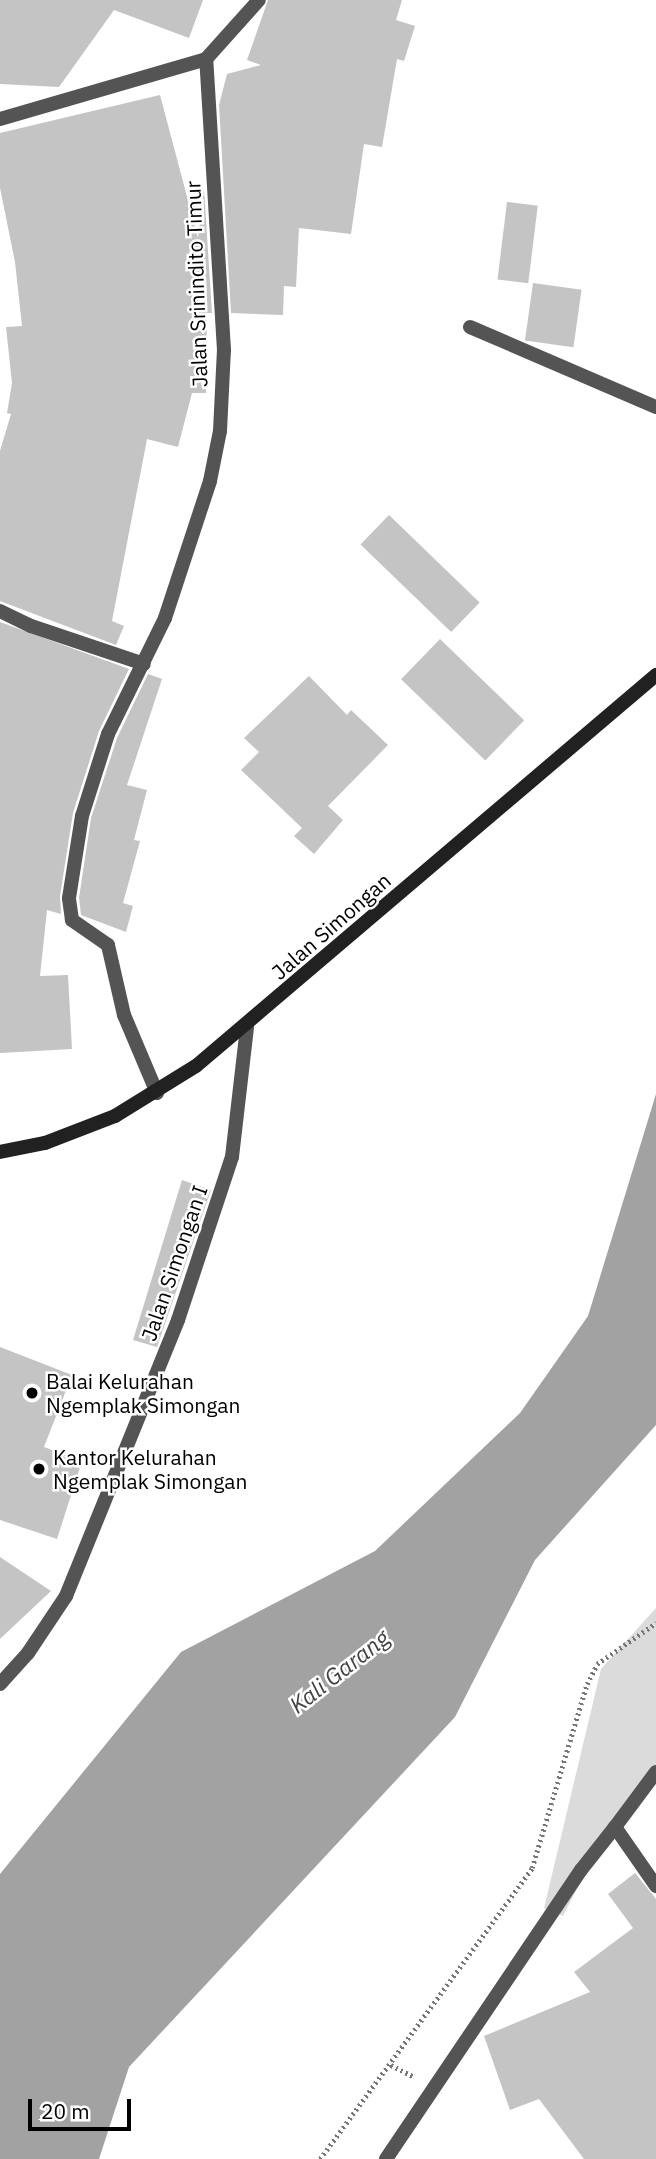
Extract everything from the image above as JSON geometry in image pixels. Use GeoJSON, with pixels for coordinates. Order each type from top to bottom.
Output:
{"type":"FeatureCollection","features":[{"type":"Feature","properties":{"kind":"main road","name":"Jalan Simongan"},"geometry":{"type":"LineString","coordinates":[[0,1152],[45,1143],[115,1116],[157,1093],[247,1027],[656,675]]}},
{"type":"Feature","properties":{"kind":"street"},"geometry":{"type":"LineString","coordinates":[[0,119],[206,60],[259,0]]}},
{"type":"Feature","properties":{"kind":"street","name":"Jalan Srinindito Timur"},"geometry":{"type":"LineString","coordinates":[[157,1093],[124,1015],[107,945],[76,925],[69,913],[82,816],[108,734],[165,618],[202,506],[220,431],[224,350],[206,60]]}},
{"type":"Feature","properties":{"kind":"street"},"geometry":{"type":"LineString","coordinates":[[470,327],[656,407]]}},
{"type":"Feature","properties":{"kind":"street"},"geometry":{"type":"LineString","coordinates":[[0,611],[31,626],[144,664]]}},
{"type":"Feature","properties":{"kind":"street","name":"Jalan Simongan I"},"geometry":{"type":"LineString","coordinates":[[0,1684],[28,1653],[65,1596],[178,1320],[232,1157],[247,1027]]}},
{"type":"Feature","properties":{"kind":"street"},"geometry":{"type":"LineString","coordinates":[[386,2159],[580,1870],[656,1772]]}},
{"type":"Feature","properties":{"kind":"street"},"geometry":{"type":"LineString","coordinates":[[615,1827],[656,1886]]}},
{"type":"Feature","properties":{"kind":"path"},"geometry":{"type":"LineString","coordinates":[[320,2159],[533,1868],[587,1684],[597,1664],[656,1623]]}},
{"type":"Feature","properties":{"kind":"shaded area"},"geometry":{"type":"Polygon","coordinates":[[[656,1608],[656,1765],[612,1820],[563,1916],[544,1908],[601,1669],[656,1608]]]}},
{"type":"Feature","properties":{"kind":"water","name":"Kali Garang"},"geometry":{"type":"Polygon","coordinates":[[[656,1094],[656,1425],[535,1560],[455,1717],[129,2067],[99,2159],[0,2159],[0,1874],[181,1652],[375,1551],[520,1413],[588,1316],[656,1094]]]}},
{"type":"Feature","properties":{"kind":"building"},"geometry":{"type":"Polygon","coordinates":[[[0,0],[203,0],[189,38],[114,10],[59,87],[0,84],[0,0]]]}},
{"type":"Feature","properties":{"kind":"building"},"geometry":{"type":"Polygon","coordinates":[[[268,0],[402,0],[396,20],[415,26],[404,61],[397,59],[382,147],[364,144],[351,234],[299,228],[296,287],[284,286],[283,315],[231,313],[219,105],[227,74],[261,65],[247,60],[268,0]]]}},
{"type":"Feature","properties":{"kind":"building"},"geometry":{"type":"Polygon","coordinates":[[[160,95],[198,238],[204,189],[212,313],[207,313],[206,393],[192,393],[178,447],[147,439],[112,621],[124,626],[116,645],[0,601],[0,451],[11,414],[7,413],[12,383],[6,327],[22,326],[15,262],[0,188],[0,133],[160,95]]]}},
{"type":"Feature","properties":{"kind":"building"},"geometry":{"type":"Polygon","coordinates":[[[507,202],[538,206],[528,283],[497,279],[507,202]]]}},
{"type":"Feature","properties":{"kind":"building"},"geometry":{"type":"Polygon","coordinates":[[[533,283],[582,290],[573,347],[525,340],[533,283]]]}},
{"type":"Feature","properties":{"kind":"building"},"geometry":{"type":"Polygon","coordinates":[[[389,515],[480,603],[451,632],[361,544],[389,515]]]}},
{"type":"Feature","properties":{"kind":"building"},"geometry":{"type":"Polygon","coordinates":[[[0,622],[129,669],[99,731],[73,813],[60,896],[61,914],[47,910],[40,976],[68,975],[72,1049],[0,1053],[0,622]]]}},
{"type":"Feature","properties":{"kind":"building"},"geometry":{"type":"Polygon","coordinates":[[[440,639],[524,720],[485,761],[401,679],[440,639]]]}},
{"type":"Feature","properties":{"kind":"building"},"geometry":{"type":"Polygon","coordinates":[[[148,674],[162,679],[127,785],[147,790],[134,840],[140,841],[123,903],[133,906],[126,932],[81,915],[79,898],[91,818],[117,738],[148,674]]]}},
{"type":"Feature","properties":{"kind":"building"},"geometry":{"type":"Polygon","coordinates":[[[309,676],[347,715],[351,710],[388,745],[328,806],[343,820],[314,854],[294,836],[302,828],[241,770],[259,752],[244,738],[309,676]]]}},
{"type":"Feature","properties":{"kind":"building"},"geometry":{"type":"Polygon","coordinates":[[[182,1180],[211,1190],[157,1347],[133,1340],[182,1180]]]}},
{"type":"Feature","properties":{"kind":"building"},"geometry":{"type":"Polygon","coordinates":[[[0,1347],[72,1375],[44,1447],[82,1461],[57,1539],[0,1520],[0,1347]]]}},
{"type":"Feature","properties":{"kind":"building"},"geometry":{"type":"Polygon","coordinates":[[[0,1557],[51,1591],[0,1639],[0,1557]]]}},
{"type":"Feature","properties":{"kind":"building"},"geometry":{"type":"Polygon","coordinates":[[[635,1873],[656,1899],[656,2159],[584,2159],[539,2099],[510,2110],[484,2036],[590,1992],[574,1972],[633,1928],[608,1894],[635,1873]]]}},
{"type":"Feature","properties":{"kind":"place","name":"Balai Kelurahan Ngemplak Simongan"},"geometry":{"type":"Point","coordinates":[32,1393]}},
{"type":"Feature","properties":{"kind":"place","name":"Kantor Kelurahan Ngemplak Simongan"},"geometry":{"type":"Point","coordinates":[39,1469]}}]}
